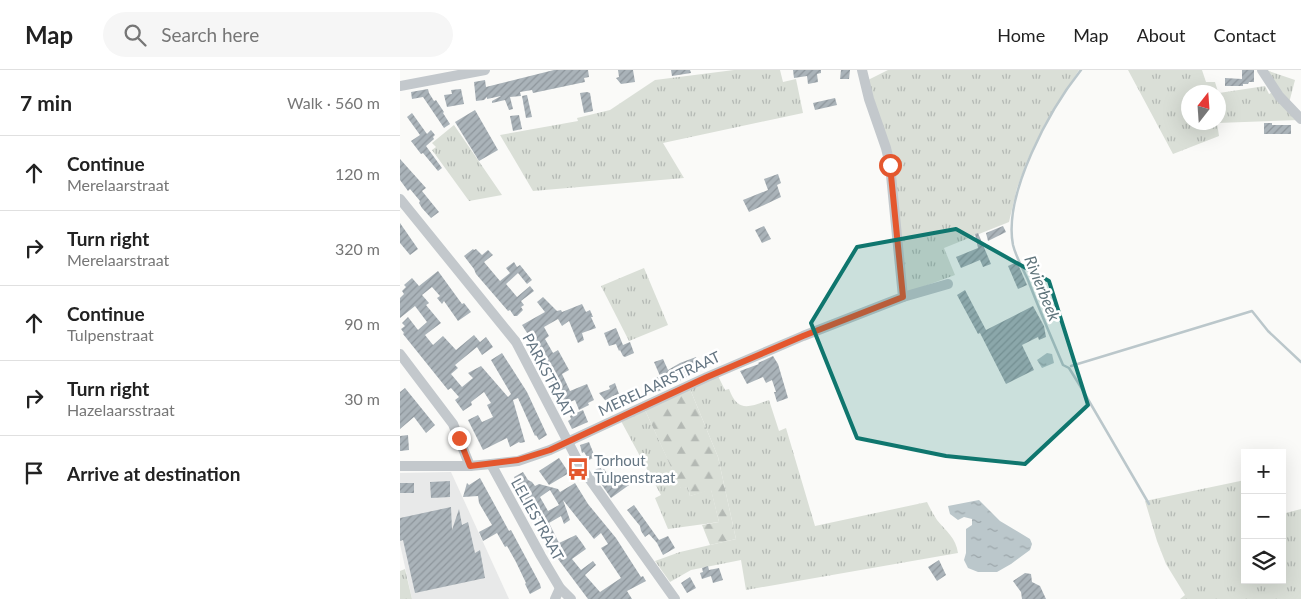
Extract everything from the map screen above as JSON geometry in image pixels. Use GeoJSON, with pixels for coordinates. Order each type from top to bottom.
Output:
{"type":"FeatureCollection","features":[{"type":"Feature","properties":{"kind":"street"},"geometry":{"type":"LineString","coordinates":[[400,86],[485,70]]}},
{"type":"Feature","properties":{"kind":"street"},"geometry":{"type":"LineString","coordinates":[[862,70],[890,165],[903,297]]}},
{"type":"Feature","properties":{"kind":"street"},"geometry":{"type":"LineString","coordinates":[[1262,70],[1279,96],[1301,119]]}},
{"type":"Feature","properties":{"kind":"street","name":"PARKSTRAAT"},"geometry":{"type":"LineString","coordinates":[[400,199],[516,342],[580,467],[675,599]]}},
{"type":"Feature","properties":{"kind":"street","name":"MERELAARSTRAAT"},"geometry":{"type":"LineString","coordinates":[[400,466],[470,466],[491,464],[518,460],[550,450],[707,377],[803,336],[903,297],[948,284]]}},
{"type":"Feature","properties":{"kind":"street"},"geometry":{"type":"LineString","coordinates":[[400,354],[453,424],[470,466]]}},
{"type":"Feature","properties":{"kind":"street"},"geometry":{"type":"LineString","coordinates":[[400,371],[413,370]]}},
{"type":"Feature","properties":{"kind":"street","name":"LELIESTRAAT"},"geometry":{"type":"LineString","coordinates":[[491,464],[560,588],[571,599]]}},
{"type":"Feature","properties":{"kind":"street"},"geometry":{"type":"LineString","coordinates":[[555,599],[560,588]]}},
{"type":"Feature","properties":{"kind":"highlighted area"},"geometry":{"type":"Polygon","coordinates":[[[956,229],[1049,281],[1088,405],[1025,464],[946,456],[857,438],[811,323],[857,247],[956,229]]]}},
{"type":"Feature","properties":{"kind":"shaded area"},"geometry":{"type":"Polygon","coordinates":[[[451,472],[509,599],[412,599],[400,544],[400,473],[451,472]]]}},
{"type":"Feature","properties":{"kind":"green space"},"geometry":{"type":"Polygon","coordinates":[[[734,70],[780,70],[783,82],[796,79],[803,113],[663,143],[684,178],[533,191],[500,135],[578,121],[577,118],[610,110],[655,80],[734,70]]]}},
{"type":"Feature","properties":{"kind":"green space"},"geometry":{"type":"Polygon","coordinates":[[[888,70],[1079,70],[1045,124],[1027,161],[1017,188],[1009,222],[944,248],[955,275],[906,293],[891,158],[868,80],[888,70]]]}},
{"type":"Feature","properties":{"kind":"green space"},"geometry":{"type":"Polygon","coordinates":[[[1128,70],[1202,70],[1206,82],[1215,82],[1216,85],[1181,85],[1181,130],[1218,130],[1219,136],[1173,154],[1128,70]]]}},
{"type":"Feature","properties":{"kind":"green space"},"geometry":{"type":"Polygon","coordinates":[[[1266,70],[1295,80],[1289,103],[1266,70]]]}},
{"type":"Feature","properties":{"kind":"green space"},"geometry":{"type":"Polygon","coordinates":[[[1265,86],[1269,94],[1273,92],[1299,120],[1226,123],[1226,92],[1265,86]]]}},
{"type":"Feature","properties":{"kind":"green space"},"geometry":{"type":"Polygon","coordinates":[[[454,125],[502,195],[469,201],[432,150],[436,147],[432,143],[454,125]]]}},
{"type":"Feature","properties":{"kind":"green space"},"geometry":{"type":"Polygon","coordinates":[[[644,268],[668,325],[629,341],[601,286],[644,268]]]}},
{"type":"Feature","properties":{"kind":"green space"},"geometry":{"type":"Polygon","coordinates":[[[718,376],[725,390],[729,389],[732,397],[740,405],[756,405],[769,400],[779,431],[786,428],[815,526],[927,502],[937,520],[953,539],[958,553],[746,590],[741,560],[691,570],[670,582],[655,561],[680,552],[736,539],[718,457],[690,389],[718,376]]]}},
{"type":"Feature","properties":{"kind":"green space"},"geometry":{"type":"Polygon","coordinates":[[[690,389],[718,457],[736,539],[710,545],[702,525],[719,522],[711,490],[690,496],[688,487],[681,489],[645,410],[690,389]]]}},
{"type":"Feature","properties":{"kind":"green space"},"geometry":{"type":"Polygon","coordinates":[[[645,410],[681,488],[688,487],[690,496],[711,489],[719,522],[668,529],[655,498],[661,495],[621,421],[645,410]]]}},
{"type":"Feature","properties":{"kind":"green space"},"geometry":{"type":"Polygon","coordinates":[[[1241,481],[1241,584],[1286,584],[1286,513],[1301,509],[1301,599],[1180,599],[1185,595],[1166,564],[1145,501],[1241,481]]]}},
{"type":"Feature","properties":{"kind":"green space"},"geometry":{"type":"Polygon","coordinates":[[[405,569],[412,599],[400,599],[400,571],[405,569]]]}},
{"type":"Feature","properties":{"kind":"water"},"geometry":{"type":"Polygon","coordinates":[[[1047,353],[1052,354],[1054,363],[1042,368],[1037,360],[1047,353]]]}},
{"type":"Feature","properties":{"kind":"water"},"geometry":{"type":"Polygon","coordinates":[[[979,500],[1000,521],[1030,539],[1032,544],[1030,550],[997,572],[978,572],[968,568],[964,560],[966,553],[966,529],[972,525],[972,519],[964,517],[958,520],[950,514],[948,506],[979,500]]]}},
{"type":"Feature","properties":{"kind":"building"},"geometry":{"type":"Polygon","coordinates":[[[554,70],[588,70],[589,77],[584,78],[585,82],[533,93],[532,90],[520,92],[521,96],[510,97],[513,109],[509,110],[505,100],[492,103],[492,101],[501,96],[487,99],[487,97],[484,100],[476,101],[474,82],[485,80],[486,87],[554,70]]]}},
{"type":"Feature","properties":{"kind":"building"},"geometry":{"type":"Polygon","coordinates":[[[618,70],[633,70],[635,82],[621,84],[616,78],[619,77],[618,70]]]}},
{"type":"Feature","properties":{"kind":"building"},"geometry":{"type":"Polygon","coordinates":[[[671,70],[690,70],[691,73],[672,76],[671,70]]]}},
{"type":"Feature","properties":{"kind":"building"},"geometry":{"type":"Polygon","coordinates":[[[793,70],[821,70],[821,73],[817,74],[818,82],[808,84],[807,76],[794,78],[793,70]]]}},
{"type":"Feature","properties":{"kind":"building"},"geometry":{"type":"Polygon","coordinates":[[[841,70],[850,70],[849,79],[840,79],[841,70]]]}},
{"type":"Feature","properties":{"kind":"building"},"geometry":{"type":"Polygon","coordinates":[[[1242,70],[1254,70],[1254,82],[1243,84],[1243,86],[1225,85],[1225,78],[1242,79],[1242,70]]]}},
{"type":"Feature","properties":{"kind":"building"},"geometry":{"type":"Polygon","coordinates":[[[428,89],[450,124],[444,128],[423,97],[412,99],[411,92],[428,89]]]}},
{"type":"Feature","properties":{"kind":"building"},"geometry":{"type":"Polygon","coordinates":[[[461,89],[464,104],[447,107],[444,95],[452,94],[451,90],[461,89]]]}},
{"type":"Feature","properties":{"kind":"building"},"geometry":{"type":"Polygon","coordinates":[[[580,93],[590,93],[593,111],[584,113],[580,93]]]}},
{"type":"Feature","properties":{"kind":"building"},"geometry":{"type":"Polygon","coordinates":[[[527,95],[532,117],[526,118],[522,96],[527,95]]]}},
{"type":"Feature","properties":{"kind":"building"},"geometry":{"type":"Polygon","coordinates":[[[835,98],[837,105],[815,110],[813,103],[835,98]]]}},
{"type":"Feature","properties":{"kind":"building"},"geometry":{"type":"Polygon","coordinates":[[[475,110],[498,150],[479,161],[455,122],[475,110]]]}},
{"type":"Feature","properties":{"kind":"building"},"geometry":{"type":"Polygon","coordinates":[[[412,113],[427,134],[431,130],[435,135],[434,139],[426,146],[442,168],[438,171],[411,141],[420,135],[407,117],[412,113]]]}},
{"type":"Feature","properties":{"kind":"building"},"geometry":{"type":"Polygon","coordinates":[[[519,115],[522,129],[513,131],[510,116],[519,115]]]}},
{"type":"Feature","properties":{"kind":"building"},"geometry":{"type":"Polygon","coordinates":[[[1264,123],[1291,125],[1291,134],[1264,134],[1264,123]]]}},
{"type":"Feature","properties":{"kind":"building"},"geometry":{"type":"Polygon","coordinates":[[[400,159],[426,188],[422,191],[439,212],[431,218],[422,208],[419,203],[420,201],[410,189],[408,191],[400,180],[400,159]]]}},
{"type":"Feature","properties":{"kind":"building"},"geometry":{"type":"Polygon","coordinates":[[[778,174],[781,183],[777,185],[781,197],[749,212],[743,200],[768,190],[764,179],[778,174]]]}},
{"type":"Feature","properties":{"kind":"building"},"geometry":{"type":"Polygon","coordinates":[[[400,223],[418,249],[410,255],[400,243],[400,223]]]}},
{"type":"Feature","properties":{"kind":"building"},"geometry":{"type":"Polygon","coordinates":[[[764,226],[771,239],[762,243],[755,230],[764,226]]]}},
{"type":"Feature","properties":{"kind":"building"},"geometry":{"type":"Polygon","coordinates":[[[1003,226],[1006,232],[988,241],[986,233],[1003,226]]]}},
{"type":"Feature","properties":{"kind":"building"},"geometry":{"type":"Polygon","coordinates":[[[978,233],[991,264],[983,267],[980,260],[961,268],[956,257],[978,248],[975,234],[978,233]]]}},
{"type":"Feature","properties":{"kind":"building"},"geometry":{"type":"Polygon","coordinates":[[[473,249],[476,249],[482,255],[488,250],[493,255],[484,262],[500,281],[510,273],[506,268],[514,262],[517,267],[520,265],[532,280],[527,284],[518,273],[506,284],[517,297],[530,286],[534,291],[521,301],[524,305],[521,307],[523,310],[517,316],[514,316],[510,310],[508,311],[476,274],[464,256],[473,249]]]}},
{"type":"Feature","properties":{"kind":"building"},"geometry":{"type":"Polygon","coordinates":[[[1017,262],[1027,285],[1018,289],[1008,266],[1017,262]]]}},
{"type":"Feature","properties":{"kind":"building"},"geometry":{"type":"Polygon","coordinates":[[[438,271],[462,304],[464,303],[471,312],[458,321],[444,301],[442,304],[437,298],[440,296],[432,287],[422,295],[429,303],[426,305],[441,323],[425,335],[433,345],[443,336],[456,350],[474,335],[480,342],[486,337],[493,347],[482,355],[477,347],[455,365],[458,368],[451,374],[462,387],[473,378],[468,373],[481,366],[508,397],[511,394],[491,360],[502,353],[527,392],[547,435],[539,440],[535,436],[518,398],[513,400],[525,442],[519,442],[510,447],[507,438],[483,450],[468,420],[478,415],[482,422],[493,417],[487,405],[491,403],[484,392],[471,402],[472,405],[463,411],[455,400],[459,397],[451,388],[448,390],[403,334],[401,329],[405,326],[402,323],[408,317],[418,330],[427,322],[415,306],[400,318],[400,298],[404,294],[402,291],[406,287],[404,285],[412,278],[419,286],[438,271]]]}},
{"type":"Feature","properties":{"kind":"building"},"geometry":{"type":"Polygon","coordinates":[[[965,290],[986,330],[1033,306],[1044,326],[1046,337],[1039,340],[1038,337],[1022,345],[1034,370],[1006,384],[980,333],[978,334],[957,295],[965,290]]]}},
{"type":"Feature","properties":{"kind":"building"},"geometry":{"type":"Polygon","coordinates":[[[543,297],[557,311],[561,310],[562,312],[582,304],[586,312],[590,310],[593,317],[591,317],[596,328],[582,333],[584,340],[578,343],[569,321],[562,326],[558,319],[544,327],[549,336],[545,339],[553,353],[558,350],[569,370],[562,374],[570,391],[587,384],[594,400],[579,410],[575,400],[562,405],[549,379],[548,373],[550,373],[543,358],[522,325],[545,312],[537,302],[543,297]]]}},
{"type":"Feature","properties":{"kind":"building"},"geometry":{"type":"Polygon","coordinates":[[[616,328],[623,345],[630,342],[634,353],[625,357],[619,351],[616,344],[609,346],[604,333],[616,328]]]}},
{"type":"Feature","properties":{"kind":"building"},"geometry":{"type":"Polygon","coordinates":[[[773,356],[778,364],[788,398],[777,402],[772,380],[766,383],[763,377],[747,384],[740,371],[773,356]]]}},
{"type":"Feature","properties":{"kind":"building"},"geometry":{"type":"Polygon","coordinates":[[[696,357],[698,363],[691,366],[695,373],[657,392],[653,382],[655,381],[654,379],[660,376],[654,362],[663,359],[668,370],[696,357]]]}},
{"type":"Feature","properties":{"kind":"building"},"geometry":{"type":"Polygon","coordinates":[[[615,383],[619,394],[611,397],[618,411],[615,412],[599,393],[610,389],[609,386],[615,383]]]}},
{"type":"Feature","properties":{"kind":"building"},"geometry":{"type":"Polygon","coordinates":[[[405,388],[435,425],[426,433],[414,417],[400,429],[400,392],[405,388]]]}},
{"type":"Feature","properties":{"kind":"building"},"geometry":{"type":"Polygon","coordinates":[[[583,410],[588,422],[572,429],[568,421],[571,419],[570,416],[583,410]]]}},
{"type":"Feature","properties":{"kind":"building"},"geometry":{"type":"Polygon","coordinates":[[[408,435],[409,450],[400,451],[400,436],[408,435]]]}},
{"type":"Feature","properties":{"kind":"building"},"geometry":{"type":"Polygon","coordinates":[[[589,442],[595,457],[589,460],[584,452],[582,453],[580,445],[589,442]]]}},
{"type":"Feature","properties":{"kind":"building"},"geometry":{"type":"Polygon","coordinates":[[[559,458],[569,473],[549,485],[539,471],[559,458]]]}},
{"type":"Feature","properties":{"kind":"building"},"geometry":{"type":"Polygon","coordinates":[[[600,467],[602,470],[604,469],[613,483],[616,481],[618,483],[624,478],[629,485],[611,498],[595,475],[597,473],[595,470],[600,467]]]}},
{"type":"Feature","properties":{"kind":"building"},"geometry":{"type":"Polygon","coordinates":[[[523,472],[535,486],[539,484],[558,489],[560,492],[575,483],[588,504],[616,538],[641,577],[643,576],[646,581],[627,591],[632,599],[588,599],[555,555],[514,477],[523,472]],[[550,490],[540,497],[548,511],[559,505],[550,490]],[[563,500],[570,520],[564,524],[561,516],[549,523],[559,543],[576,535],[582,543],[586,549],[572,559],[581,570],[593,561],[596,565],[585,575],[600,592],[621,578],[601,548],[608,544],[601,533],[594,539],[563,500]]]}},
{"type":"Feature","properties":{"kind":"building"},"geometry":{"type":"Polygon","coordinates":[[[480,478],[540,584],[541,588],[530,594],[516,562],[497,533],[483,541],[479,532],[492,525],[479,503],[478,496],[463,497],[467,483],[469,485],[480,478]]]}},
{"type":"Feature","properties":{"kind":"building"},"geometry":{"type":"Polygon","coordinates":[[[450,481],[450,497],[431,498],[430,482],[450,481]]]}},
{"type":"Feature","properties":{"kind":"building"},"geometry":{"type":"Polygon","coordinates":[[[400,483],[414,483],[414,493],[400,493],[400,483]]]}},
{"type":"Feature","properties":{"kind":"building"},"geometry":{"type":"Polygon","coordinates":[[[634,505],[659,540],[668,536],[675,548],[663,555],[657,543],[649,534],[645,537],[640,526],[627,510],[634,505]]]}},
{"type":"Feature","properties":{"kind":"building"},"geometry":{"type":"Polygon","coordinates":[[[451,507],[452,530],[459,509],[462,525],[468,522],[475,553],[480,550],[485,578],[415,593],[403,540],[400,541],[400,518],[451,507]]]}},
{"type":"Feature","properties":{"kind":"building"},"geometry":{"type":"Polygon","coordinates":[[[939,560],[946,575],[937,581],[928,567],[939,560]]]}},
{"type":"Feature","properties":{"kind":"building"},"geometry":{"type":"Polygon","coordinates":[[[708,566],[709,570],[719,568],[723,580],[713,583],[711,576],[702,579],[700,573],[703,572],[702,568],[708,566]]]}},
{"type":"Feature","properties":{"kind":"building"},"geometry":{"type":"Polygon","coordinates":[[[1025,573],[1031,574],[1032,582],[1040,586],[1046,599],[1022,599],[1021,592],[1013,581],[1025,573]]]}},
{"type":"Feature","properties":{"kind":"building"},"geometry":{"type":"Polygon","coordinates":[[[690,577],[696,588],[687,593],[681,583],[690,577]]]}},
{"type":"Feature","properties":{"kind":"waterway","name":"Rivierbeek"},"geometry":{"type":"LineString","coordinates":[[1081,70],[1043,129],[1022,178],[1015,202],[1012,224],[1013,245],[1063,365],[1069,368],[1082,389],[1149,504]]}},
{"type":"Feature","properties":{"kind":"waterway"},"geometry":{"type":"LineString","coordinates":[[1071,366],[1252,311],[1268,331],[1301,362]]}},
{"type":"Feature","properties":{"kind":"place","name":"Torhout Tulpenstraat"},"geometry":{"type":"Point","coordinates":[578,469]}},
{"type":"Feature","properties":{"kind":"route"},"geometry":{"type":"LineString","coordinates":[[459,438],[470,466],[518,460],[550,450],[707,377],[803,336],[903,297],[890,165]]}}]}
